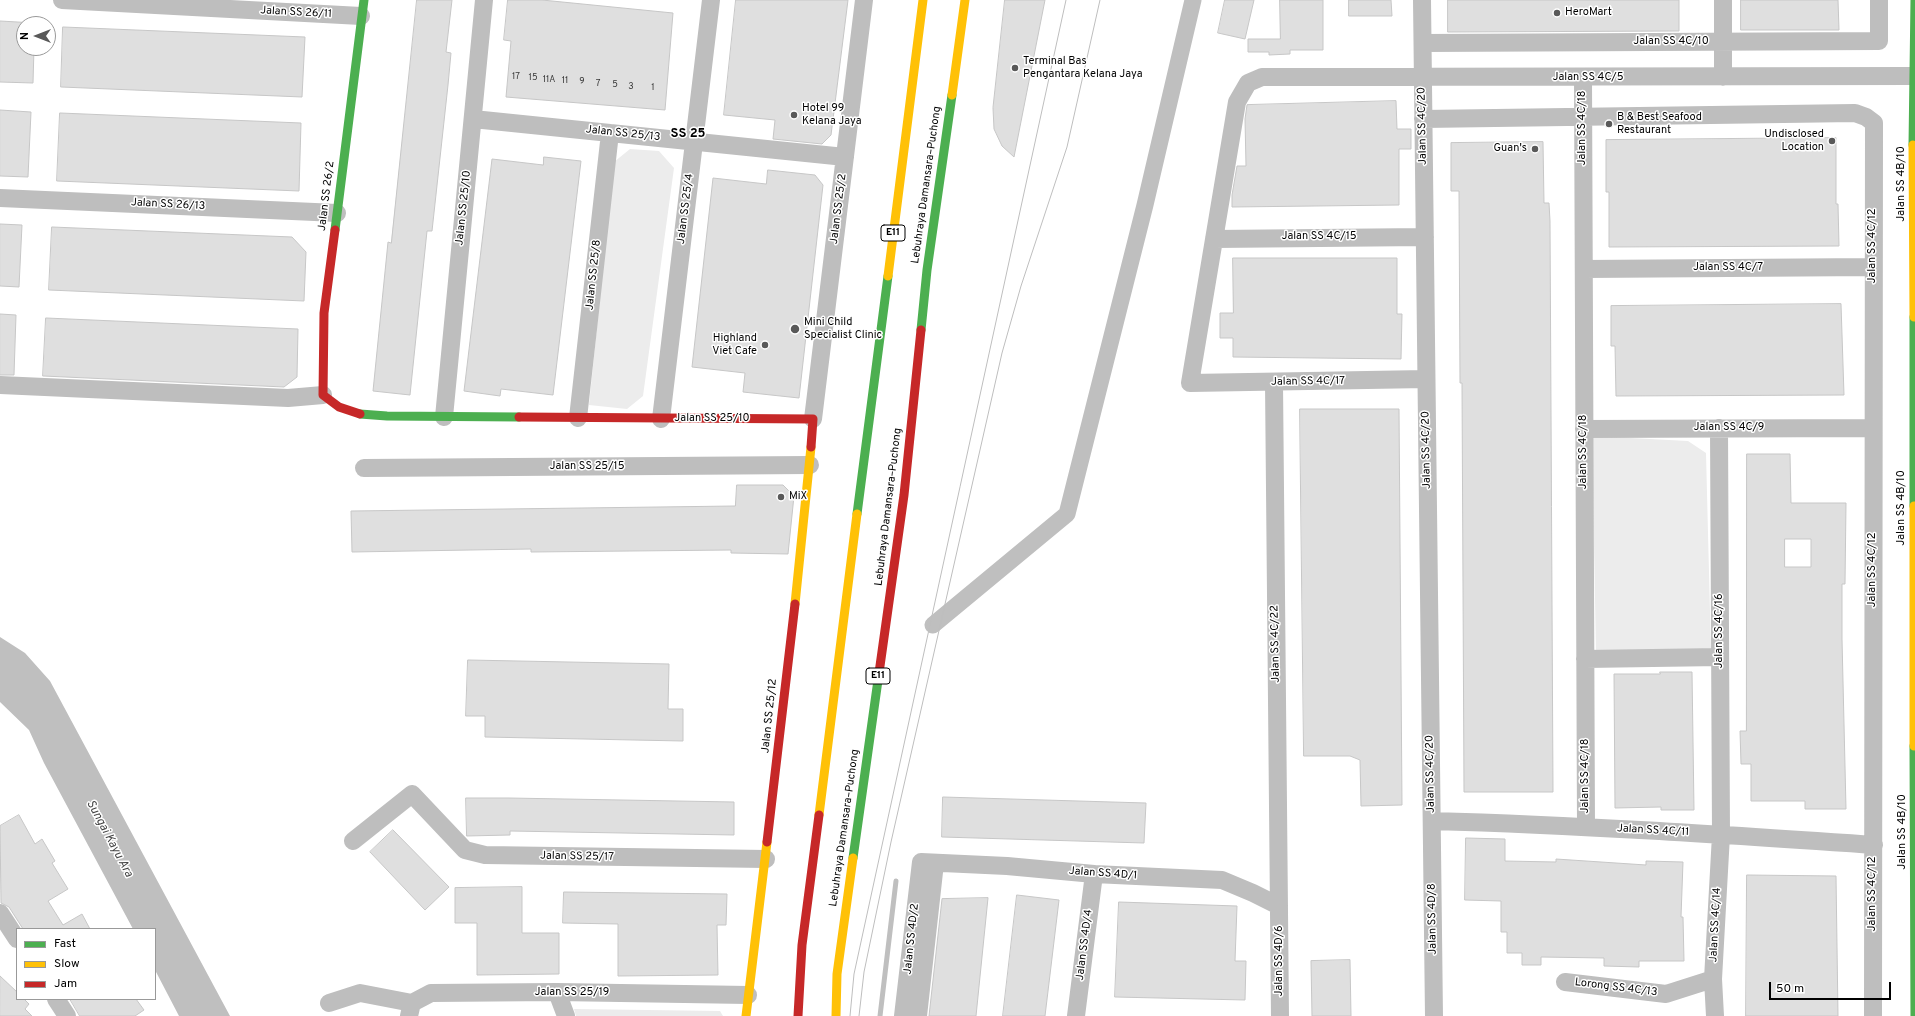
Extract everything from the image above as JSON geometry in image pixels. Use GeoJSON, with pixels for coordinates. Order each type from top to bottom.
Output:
{"type":"FeatureCollection","features":[{"type":"Feature","properties":{"kind":"main road","name":"E11"},"geometry":{"type":"LineString","coordinates":[[798,1016],[802,945],[923,0]]}},
{"type":"Feature","properties":{"kind":"main road","name":"Lebuhraya Damansara–Puchong"},"geometry":{"type":"LineString","coordinates":[[836,1016],[837,974],[904,495],[927,270],[964,0]]}},
{"type":"Feature","properties":{"kind":"main road","name":"Jalan SS 4B/10"},"geometry":{"type":"LineString","coordinates":[[1915,0],[1913,76],[1915,361],[1915,1016]]}},
{"type":"Feature","properties":{"kind":"main road","name":"Jalan SS 26/2"},"geometry":{"type":"LineString","coordinates":[[323,395],[324,313],[362,8]]}},
{"type":"Feature","properties":{"kind":"main road","name":"Jalan SS 25/10"},"geometry":{"type":"LineString","coordinates":[[323,395],[337,406],[348,412],[387,416],[813,419]]}},
{"type":"Feature","properties":{"kind":"main road","name":"Jalan SS 25/12"},"geometry":{"type":"LineString","coordinates":[[746,1016],[766,859],[810,465],[813,419]]}},
{"type":"Feature","properties":{"kind":"street","name":"Jalan SS 26/11"},"geometry":{"type":"LineString","coordinates":[[62,0],[362,8]]}},
{"type":"Feature","properties":{"kind":"street","name":"Jalan SS 25/10"},"geometry":{"type":"LineString","coordinates":[[444,417],[484,0]]}},
{"type":"Feature","properties":{"kind":"street","name":"Jalan SS 25/4"},"geometry":{"type":"LineString","coordinates":[[661,419],[711,0]]}},
{"type":"Feature","properties":{"kind":"street","name":"Jalan SS 25/2"},"geometry":{"type":"LineString","coordinates":[[813,419],[864,0]]}},
{"type":"Feature","properties":{"kind":"street","name":"Jalan SS 4C/20"},"geometry":{"type":"LineString","coordinates":[[1422,0],[1432,821]]}},
{"type":"Feature","properties":{"kind":"street"},"geometry":{"type":"LineString","coordinates":[[1723,0],[1724,77]]}},
{"type":"Feature","properties":{"kind":"street","name":"Jalan SS 4C/10"},"geometry":{"type":"LineString","coordinates":[[1422,43],[1879,41],[1879,0]]}},
{"type":"Feature","properties":{"kind":"street","name":"Jalan SS 4C/5"},"geometry":{"type":"LineString","coordinates":[[1214,239],[1237,102],[1248,83],[1262,77],[1583,78],[1913,76]]}},
{"type":"Feature","properties":{"kind":"street","name":"Jalan SS 4C/18"},"geometry":{"type":"LineString","coordinates":[[1583,78],[1586,827]]}},
{"type":"Feature","properties":{"kind":"street","name":"Jalan SS 4C/12"},"geometry":{"type":"LineString","coordinates":[[1583,117],[1855,112],[1874,123],[1873,1016]]}},
{"type":"Feature","properties":{"kind":"street"},"geometry":{"type":"LineString","coordinates":[[1423,118],[1583,117]]}},
{"type":"Feature","properties":{"kind":"street","name":"Jalan SS 25/13"},"geometry":{"type":"LineString","coordinates":[[473,118],[845,157]]}},
{"type":"Feature","properties":{"kind":"street","name":"Jalan SS 25/8"},"geometry":{"type":"LineString","coordinates":[[578,418],[610,133]]}},
{"type":"Feature","properties":{"kind":"street","name":"Jalan SS 26/13"},"geometry":{"type":"LineString","coordinates":[[0,198],[337,213]]}},
{"type":"Feature","properties":{"kind":"street"},"geometry":{"type":"LineString","coordinates":[[1210,263],[1233,237]]}},
{"type":"Feature","properties":{"kind":"street","name":"Jalan SS 4C/15"},"geometry":{"type":"LineString","coordinates":[[1214,239],[1233,237],[1425,237]]}},
{"type":"Feature","properties":{"kind":"street"},"geometry":{"type":"LineString","coordinates":[[1210,263],[1214,239]]}},
{"type":"Feature","properties":{"kind":"street","name":"Jalan SS 4C/17"},"geometry":{"type":"LineString","coordinates":[[1210,263],[1190,383],[1274,383],[1426,379]]}},
{"type":"Feature","properties":{"kind":"street","name":"Jalan SS 4C/7"},"geometry":{"type":"LineString","coordinates":[[1584,268],[1873,267]]}},
{"type":"Feature","properties":{"kind":"street","name":"Jalan SS 4C/22"},"geometry":{"type":"LineString","coordinates":[[1274,383],[1279,906]]}},
{"type":"Feature","properties":{"kind":"street"},"geometry":{"type":"LineString","coordinates":[[0,385],[288,398],[323,395]]}},
{"type":"Feature","properties":{"kind":"street","name":"Jalan SS 4C/16"},"geometry":{"type":"LineString","coordinates":[[1719,428],[1721,835]]}},
{"type":"Feature","properties":{"kind":"street","name":"Jalan SS 4C/9"},"geometry":{"type":"LineString","coordinates":[[1584,429],[1873,428]]}},
{"type":"Feature","properties":{"kind":"street","name":"Jalan SS 25/15"},"geometry":{"type":"LineString","coordinates":[[364,468],[810,465]]}},
{"type":"Feature","properties":{"kind":"street"},"geometry":{"type":"LineString","coordinates":[[1585,659],[1720,658]]}},
{"type":"Feature","properties":{"kind":"street","name":"Jalan SS 25/17"},"geometry":{"type":"LineString","coordinates":[[353,841],[412,794],[466,850],[485,855],[766,859]]}},
{"type":"Feature","properties":{"kind":"street","name":"Jalan SS 4C/11"},"geometry":{"type":"LineString","coordinates":[[1432,821],[1586,827],[1874,845]]}},
{"type":"Feature","properties":{"kind":"street","name":"Jalan SS 4D/8"},"geometry":{"type":"LineString","coordinates":[[1432,821],[1434,1016]]}},
{"type":"Feature","properties":{"kind":"street","name":"Jalan SS 4C/14"},"geometry":{"type":"LineString","coordinates":[[1715,1016],[1713,979],[1721,835]]}},
{"type":"Feature","properties":{"kind":"street"},"geometry":{"type":"LineString","coordinates":[[918,1016],[928,862]]}},
{"type":"Feature","properties":{"kind":"street","name":"Jalan SS 4D/1"},"geometry":{"type":"LineString","coordinates":[[928,862],[1006,866],[1094,874],[1222,880],[1279,906]]}},
{"type":"Feature","properties":{"kind":"street","name":"Jalan SS 4D/2"},"geometry":{"type":"LineString","coordinates":[[903,1016],[928,862]]}},
{"type":"Feature","properties":{"kind":"street","name":"Jalan SS 4D/4"},"geometry":{"type":"LineString","coordinates":[[1076,1016],[1094,874]]}},
{"type":"Feature","properties":{"kind":"street","name":"Jalan SS 4D/6"},"geometry":{"type":"LineString","coordinates":[[1279,906],[1280,1016]]}},
{"type":"Feature","properties":{"kind":"street"},"geometry":{"type":"LineString","coordinates":[[0,913],[10,935]]}},
{"type":"Feature","properties":{"kind":"street","name":"Lorong SS 4C/13"},"geometry":{"type":"LineString","coordinates":[[1564,982],[1666,994],[1713,979]]}},
{"type":"Feature","properties":{"kind":"street"},"geometry":{"type":"LineString","coordinates":[[557,992],[566,1016]]}},
{"type":"Feature","properties":{"kind":"street","name":"Jalan SS 25/19"},"geometry":{"type":"LineString","coordinates":[[410,1009],[431,993],[557,992],[748,995]]}},
{"type":"Feature","properties":{"kind":"street"},"geometry":{"type":"LineString","coordinates":[[329,1003],[360,993],[410,1009]]}},
{"type":"Feature","properties":{"kind":"street"},"geometry":{"type":"LineString","coordinates":[[57,1000],[67,1016]]}},
{"type":"Feature","properties":{"kind":"shaded area"},"geometry":{"type":"Polygon","coordinates":[[[630,149],[659,151],[674,168],[643,396],[627,409],[589,405],[614,162],[630,149]]]}},
{"type":"Feature","properties":{"kind":"shaded area"},"geometry":{"type":"Polygon","coordinates":[[[1592,436],[1688,441],[1706,453],[1711,652],[1596,653],[1592,436]]]}},
{"type":"Feature","properties":{"kind":"shaded area"},"geometry":{"type":"Polygon","coordinates":[[[574,1009],[720,1011],[723,1016],[576,1016],[574,1009]]]}},
{"type":"Feature","properties":{"kind":"water","name":"Sungai Kayu Ara"},"geometry":{"type":"Polygon","coordinates":[[[0,637],[25,653],[50,681],[230,1016],[179,1016],[156,972],[156,928],[132,928],[44,763],[29,730],[0,702],[0,637]]]}},
{"type":"Feature","properties":{"kind":"building"},"geometry":{"type":"Polygon","coordinates":[[[417,0],[452,0],[446,52],[451,53],[448,85],[432,231],[427,231],[410,395],[373,391],[388,242],[391,243],[417,0]]]}},
{"type":"Feature","properties":{"kind":"building"},"geometry":{"type":"Polygon","coordinates":[[[508,0],[542,0],[673,13],[665,110],[506,97],[511,41],[504,40],[508,0]]]}},
{"type":"Feature","properties":{"kind":"building"},"geometry":{"type":"Polygon","coordinates":[[[736,0],[848,0],[831,135],[822,144],[773,139],[775,120],[724,115],[736,0]]]}},
{"type":"Feature","properties":{"kind":"building","name":"Terminal Bas Pengantara Kelana Jaya"},"geometry":{"type":"Polygon","coordinates":[[[1005,0],[1045,0],[1014,157],[1002,146],[994,129],[993,108],[1005,0]]]}},
{"type":"Feature","properties":{"kind":"building"},"geometry":{"type":"Polygon","coordinates":[[[1225,0],[1254,0],[1245,39],[1218,33],[1225,0]]]}},
{"type":"Feature","properties":{"kind":"building"},"geometry":{"type":"Polygon","coordinates":[[[1280,0],[1323,0],[1323,50],[1290,50],[1290,54],[1269,55],[1269,52],[1248,52],[1248,39],[1280,39],[1280,0]]]}},
{"type":"Feature","properties":{"kind":"building"},"geometry":{"type":"Polygon","coordinates":[[[1349,0],[1391,0],[1392,16],[1349,16],[1349,0]]]}},
{"type":"Feature","properties":{"kind":"building"},"geometry":{"type":"Polygon","coordinates":[[[1448,0],[1679,0],[1679,31],[1448,32],[1448,0]]]}},
{"type":"Feature","properties":{"kind":"building"},"geometry":{"type":"Polygon","coordinates":[[[1741,0],[1838,0],[1839,30],[1741,30],[1741,0]]]}},
{"type":"Feature","properties":{"kind":"building"},"geometry":{"type":"Polygon","coordinates":[[[0,21],[16,22],[16,56],[34,56],[33,83],[0,82],[0,21]]]}},
{"type":"Feature","properties":{"kind":"building"},"geometry":{"type":"Polygon","coordinates":[[[63,27],[305,37],[302,97],[61,87],[63,27]]]}},
{"type":"Feature","properties":{"kind":"building"},"geometry":{"type":"Polygon","coordinates":[[[1396,101],[1397,129],[1411,129],[1411,149],[1399,149],[1399,205],[1232,207],[1232,195],[1237,166],[1246,166],[1245,119],[1247,105],[1396,101]]]}},
{"type":"Feature","properties":{"kind":"building"},"geometry":{"type":"Polygon","coordinates":[[[0,110],[31,112],[28,177],[0,176],[0,110]]]}},
{"type":"Feature","properties":{"kind":"building"},"geometry":{"type":"Polygon","coordinates":[[[60,113],[301,123],[299,191],[57,181],[60,113]]]}},
{"type":"Feature","properties":{"kind":"building"},"geometry":{"type":"Polygon","coordinates":[[[1836,138],[1836,204],[1838,204],[1839,246],[1609,247],[1609,192],[1606,192],[1606,140],[1836,138]]]}},
{"type":"Feature","properties":{"kind":"building"},"geometry":{"type":"Polygon","coordinates":[[[1543,142],[1544,203],[1549,203],[1550,221],[1553,792],[1464,792],[1462,383],[1460,383],[1459,191],[1451,191],[1451,143],[1543,142]]]}},
{"type":"Feature","properties":{"kind":"building"},"geometry":{"type":"Polygon","coordinates":[[[544,157],[581,161],[553,395],[501,389],[500,396],[464,391],[492,159],[543,165],[544,157]]]}},
{"type":"Feature","properties":{"kind":"building"},"geometry":{"type":"Polygon","coordinates":[[[768,170],[815,175],[823,185],[799,398],[743,392],[745,373],[692,367],[713,178],[766,184],[768,170]]]}},
{"type":"Feature","properties":{"kind":"building"},"geometry":{"type":"Polygon","coordinates":[[[0,224],[22,225],[19,287],[0,286],[0,224]]]}},
{"type":"Feature","properties":{"kind":"building"},"geometry":{"type":"Polygon","coordinates":[[[52,227],[292,237],[306,252],[304,301],[49,290],[52,227]]]}},
{"type":"Feature","properties":{"kind":"building"},"geometry":{"type":"Polygon","coordinates":[[[1233,258],[1397,258],[1397,314],[1402,314],[1401,359],[1233,357],[1233,338],[1220,338],[1220,313],[1233,313],[1233,258]]]}},
{"type":"Feature","properties":{"kind":"building"},"geometry":{"type":"Polygon","coordinates":[[[1841,304],[1844,395],[1616,396],[1615,346],[1611,346],[1611,306],[1841,304]]]}},
{"type":"Feature","properties":{"kind":"building"},"geometry":{"type":"Polygon","coordinates":[[[0,314],[16,315],[14,375],[0,375],[0,314]]]}},
{"type":"Feature","properties":{"kind":"building"},"geometry":{"type":"Polygon","coordinates":[[[46,318],[298,329],[297,377],[284,387],[43,376],[46,318]]]}},
{"type":"Feature","properties":{"kind":"building"},"geometry":{"type":"Polygon","coordinates":[[[1300,409],[1399,409],[1402,805],[1361,806],[1360,760],[1350,756],[1304,756],[1300,409]]]}},
{"type":"Feature","properties":{"kind":"building"},"geometry":{"type":"Polygon","coordinates":[[[1747,454],[1790,454],[1791,503],[1846,503],[1845,584],[1842,584],[1842,639],[1846,809],[1805,809],[1805,801],[1751,801],[1751,764],[1741,764],[1740,731],[1746,731],[1747,454]],[[1785,539],[1785,567],[1811,567],[1811,539],[1785,539]]]}},
{"type":"Feature","properties":{"kind":"building"},"geometry":{"type":"Polygon","coordinates":[[[737,485],[783,485],[794,496],[788,554],[731,553],[731,550],[531,552],[531,549],[352,552],[351,511],[735,506],[737,485]]]}},
{"type":"Feature","properties":{"kind":"building"},"geometry":{"type":"Polygon","coordinates":[[[468,660],[669,664],[668,709],[683,709],[683,741],[485,737],[485,716],[466,716],[468,660]]]}},
{"type":"Feature","properties":{"kind":"building"},"geometry":{"type":"Polygon","coordinates":[[[1660,672],[1692,672],[1694,810],[1661,810],[1661,807],[1615,808],[1614,674],[1660,674],[1660,672]]]}},
{"type":"Feature","properties":{"kind":"building"},"geometry":{"type":"Polygon","coordinates":[[[943,797],[1146,803],[1144,843],[942,837],[943,797]]]}},
{"type":"Feature","properties":{"kind":"building"},"geometry":{"type":"Polygon","coordinates":[[[466,798],[734,802],[734,835],[510,831],[510,835],[467,836],[466,798]]]}},
{"type":"Feature","properties":{"kind":"building"},"geometry":{"type":"Polygon","coordinates":[[[19,815],[35,844],[42,839],[55,861],[52,863],[68,889],[48,901],[63,925],[82,914],[89,928],[22,928],[9,907],[1,903],[0,826],[19,815]]]}},
{"type":"Feature","properties":{"kind":"building"},"geometry":{"type":"Polygon","coordinates":[[[393,830],[449,887],[425,910],[370,852],[393,830]]]}},
{"type":"Feature","properties":{"kind":"building"},"geometry":{"type":"Polygon","coordinates":[[[1466,838],[1505,839],[1505,861],[1556,862],[1556,859],[1646,865],[1646,861],[1683,862],[1681,917],[1683,917],[1684,961],[1639,961],[1639,967],[1604,966],[1604,958],[1541,957],[1541,965],[1522,965],[1522,953],[1507,953],[1507,932],[1501,932],[1501,901],[1465,900],[1466,838]]]}},
{"type":"Feature","properties":{"kind":"building"},"geometry":{"type":"Polygon","coordinates":[[[1747,875],[1836,876],[1838,1016],[1746,1016],[1747,875]]]}},
{"type":"Feature","properties":{"kind":"building"},"geometry":{"type":"Polygon","coordinates":[[[522,887],[522,933],[559,933],[559,974],[477,975],[477,923],[455,923],[455,888],[522,887]]]}},
{"type":"Feature","properties":{"kind":"building"},"geometry":{"type":"Polygon","coordinates":[[[564,892],[727,894],[726,925],[717,925],[718,975],[618,976],[618,924],[563,923],[564,892]]]}},
{"type":"Feature","properties":{"kind":"building"},"geometry":{"type":"Polygon","coordinates":[[[1017,895],[1059,900],[1045,1016],[1003,1016],[1017,895]]]}},
{"type":"Feature","properties":{"kind":"building"},"geometry":{"type":"Polygon","coordinates":[[[988,898],[976,1016],[929,1016],[942,899],[988,898]]]}},
{"type":"Feature","properties":{"kind":"building"},"geometry":{"type":"Polygon","coordinates":[[[1119,902],[1237,906],[1235,961],[1246,961],[1245,1000],[1115,997],[1119,902]]]}},
{"type":"Feature","properties":{"kind":"building"},"geometry":{"type":"Polygon","coordinates":[[[1350,960],[1351,1016],[1312,1016],[1311,961],[1350,960]]]}},
{"type":"Feature","properties":{"kind":"building"},"geometry":{"type":"Polygon","coordinates":[[[0,976],[16,991],[16,1000],[25,1000],[29,1004],[25,1009],[32,1016],[0,1016],[0,976]]]}},
{"type":"Feature","properties":{"kind":"building"},"geometry":{"type":"Polygon","coordinates":[[[71,1000],[137,1000],[144,1010],[135,1016],[80,1016],[71,1000]]]}},
{"type":"Feature","properties":{"kind":"waterway"},"geometry":{"type":"LineString","coordinates":[[933,625],[1067,514],[1145,205],[1193,0]]}},
{"type":"Feature","properties":{"kind":"waterway"},"geometry":{"type":"LineString","coordinates":[[880,1016],[896,881]]}},
{"type":"Feature","properties":{"kind":"tram line"},"geometry":{"type":"LineString","coordinates":[[850,1016],[854,974],[1066,0]]}},
{"type":"Feature","properties":{"kind":"tram line"},"geometry":{"type":"LineString","coordinates":[[859,1016],[864,972],[891,842],[1002,353],[1021,286],[1067,147],[1100,0]]}},
{"type":"Feature","properties":{"kind":"traffic: fast"},"geometry":{"type":"LineString","coordinates":[[335,230],[364,0]]}},
{"type":"Feature","properties":{"kind":"traffic: fast"},"geometry":{"type":"LineString","coordinates":[[1913,145],[1915,0]]}},
{"type":"Feature","properties":{"kind":"traffic: fast"},"geometry":{"type":"LineString","coordinates":[[921,330],[927,270],[952,95]]}},
{"type":"Feature","properties":{"kind":"traffic: fast"},"geometry":{"type":"LineString","coordinates":[[857,514],[888,276]]}},
{"type":"Feature","properties":{"kind":"traffic: fast"},"geometry":{"type":"LineString","coordinates":[[1914,317],[1914,506]]}},
{"type":"Feature","properties":{"kind":"traffic: fast"},"geometry":{"type":"LineString","coordinates":[[360,414],[387,416],[519,417]]}},
{"type":"Feature","properties":{"kind":"traffic: fast"},"geometry":{"type":"LineString","coordinates":[[853,858],[879,673]]}},
{"type":"Feature","properties":{"kind":"traffic: fast"},"geometry":{"type":"LineString","coordinates":[[1914,746],[1915,1016]]}},
{"type":"Feature","properties":{"kind":"traffic: slow"},"geometry":{"type":"LineString","coordinates":[[888,276],[923,0]]}},
{"type":"Feature","properties":{"kind":"traffic: slow"},"geometry":{"type":"LineString","coordinates":[[952,95],[965,0]]}},
{"type":"Feature","properties":{"kind":"traffic: slow"},"geometry":{"type":"LineString","coordinates":[[1913,145],[1914,317]]}},
{"type":"Feature","properties":{"kind":"traffic: slow"},"geometry":{"type":"LineString","coordinates":[[795,604],[811,447]]}},
{"type":"Feature","properties":{"kind":"traffic: slow"},"geometry":{"type":"LineString","coordinates":[[1914,506],[1914,746]]}},
{"type":"Feature","properties":{"kind":"traffic: slow"},"geometry":{"type":"LineString","coordinates":[[819,815],[857,514]]}},
{"type":"Feature","properties":{"kind":"traffic: slow"},"geometry":{"type":"LineString","coordinates":[[746,1016],[767,842]]}},
{"type":"Feature","properties":{"kind":"traffic: slow"},"geometry":{"type":"LineString","coordinates":[[836,1016],[837,974],[853,858]]}},
{"type":"Feature","properties":{"kind":"traffic: jam"},"geometry":{"type":"LineString","coordinates":[[335,230],[324,313],[323,395],[339,407],[360,414]]}},
{"type":"Feature","properties":{"kind":"traffic: jam"},"geometry":{"type":"LineString","coordinates":[[879,673],[904,495],[921,330]]}},
{"type":"Feature","properties":{"kind":"traffic: jam"},"geometry":{"type":"LineString","coordinates":[[519,417],[813,419],[811,447]]}},
{"type":"Feature","properties":{"kind":"traffic: jam"},"geometry":{"type":"LineString","coordinates":[[767,842],[795,604]]}},
{"type":"Feature","properties":{"kind":"traffic: jam"},"geometry":{"type":"LineString","coordinates":[[798,1016],[802,945],[819,815]]}},
{"type":"Feature","properties":{"kind":"place","name":"HeroMart"},"geometry":{"type":"Point","coordinates":[1557,13]}},
{"type":"Feature","properties":{"kind":"place","name":"Terminal Bas Pengantara Kelana Jaya"},"geometry":{"type":"Point","coordinates":[1015,68]}},
{"type":"Feature","properties":{"kind":"place","name":"Hotel 99 Kelana Jaya"},"geometry":{"type":"Point","coordinates":[794,115]}},
{"type":"Feature","properties":{"kind":"place","name":"B & Best Seafood Restaurant"},"geometry":{"type":"Point","coordinates":[1609,124]}},
{"type":"Feature","properties":{"kind":"place","name":"Undisclosed Location"},"geometry":{"type":"Point","coordinates":[1832,141]}},
{"type":"Feature","properties":{"kind":"place","name":"Guan's"},"geometry":{"type":"Point","coordinates":[1535,149]}},
{"type":"Feature","properties":{"kind":"place","name":"Mini Child Specialist Clinic"},"geometry":{"type":"Point","coordinates":[795,329]}},
{"type":"Feature","properties":{"kind":"place","name":"Highland Viet Cafe"},"geometry":{"type":"Point","coordinates":[765,345]}},
{"type":"Feature","properties":{"kind":"place","name":"MiX"},"geometry":{"type":"Point","coordinates":[781,497]}},
{"type":"Feature","properties":{"kind":"district","name":"SS 25"},"geometry":{"type":"Point","coordinates":[688,134]}}]}
